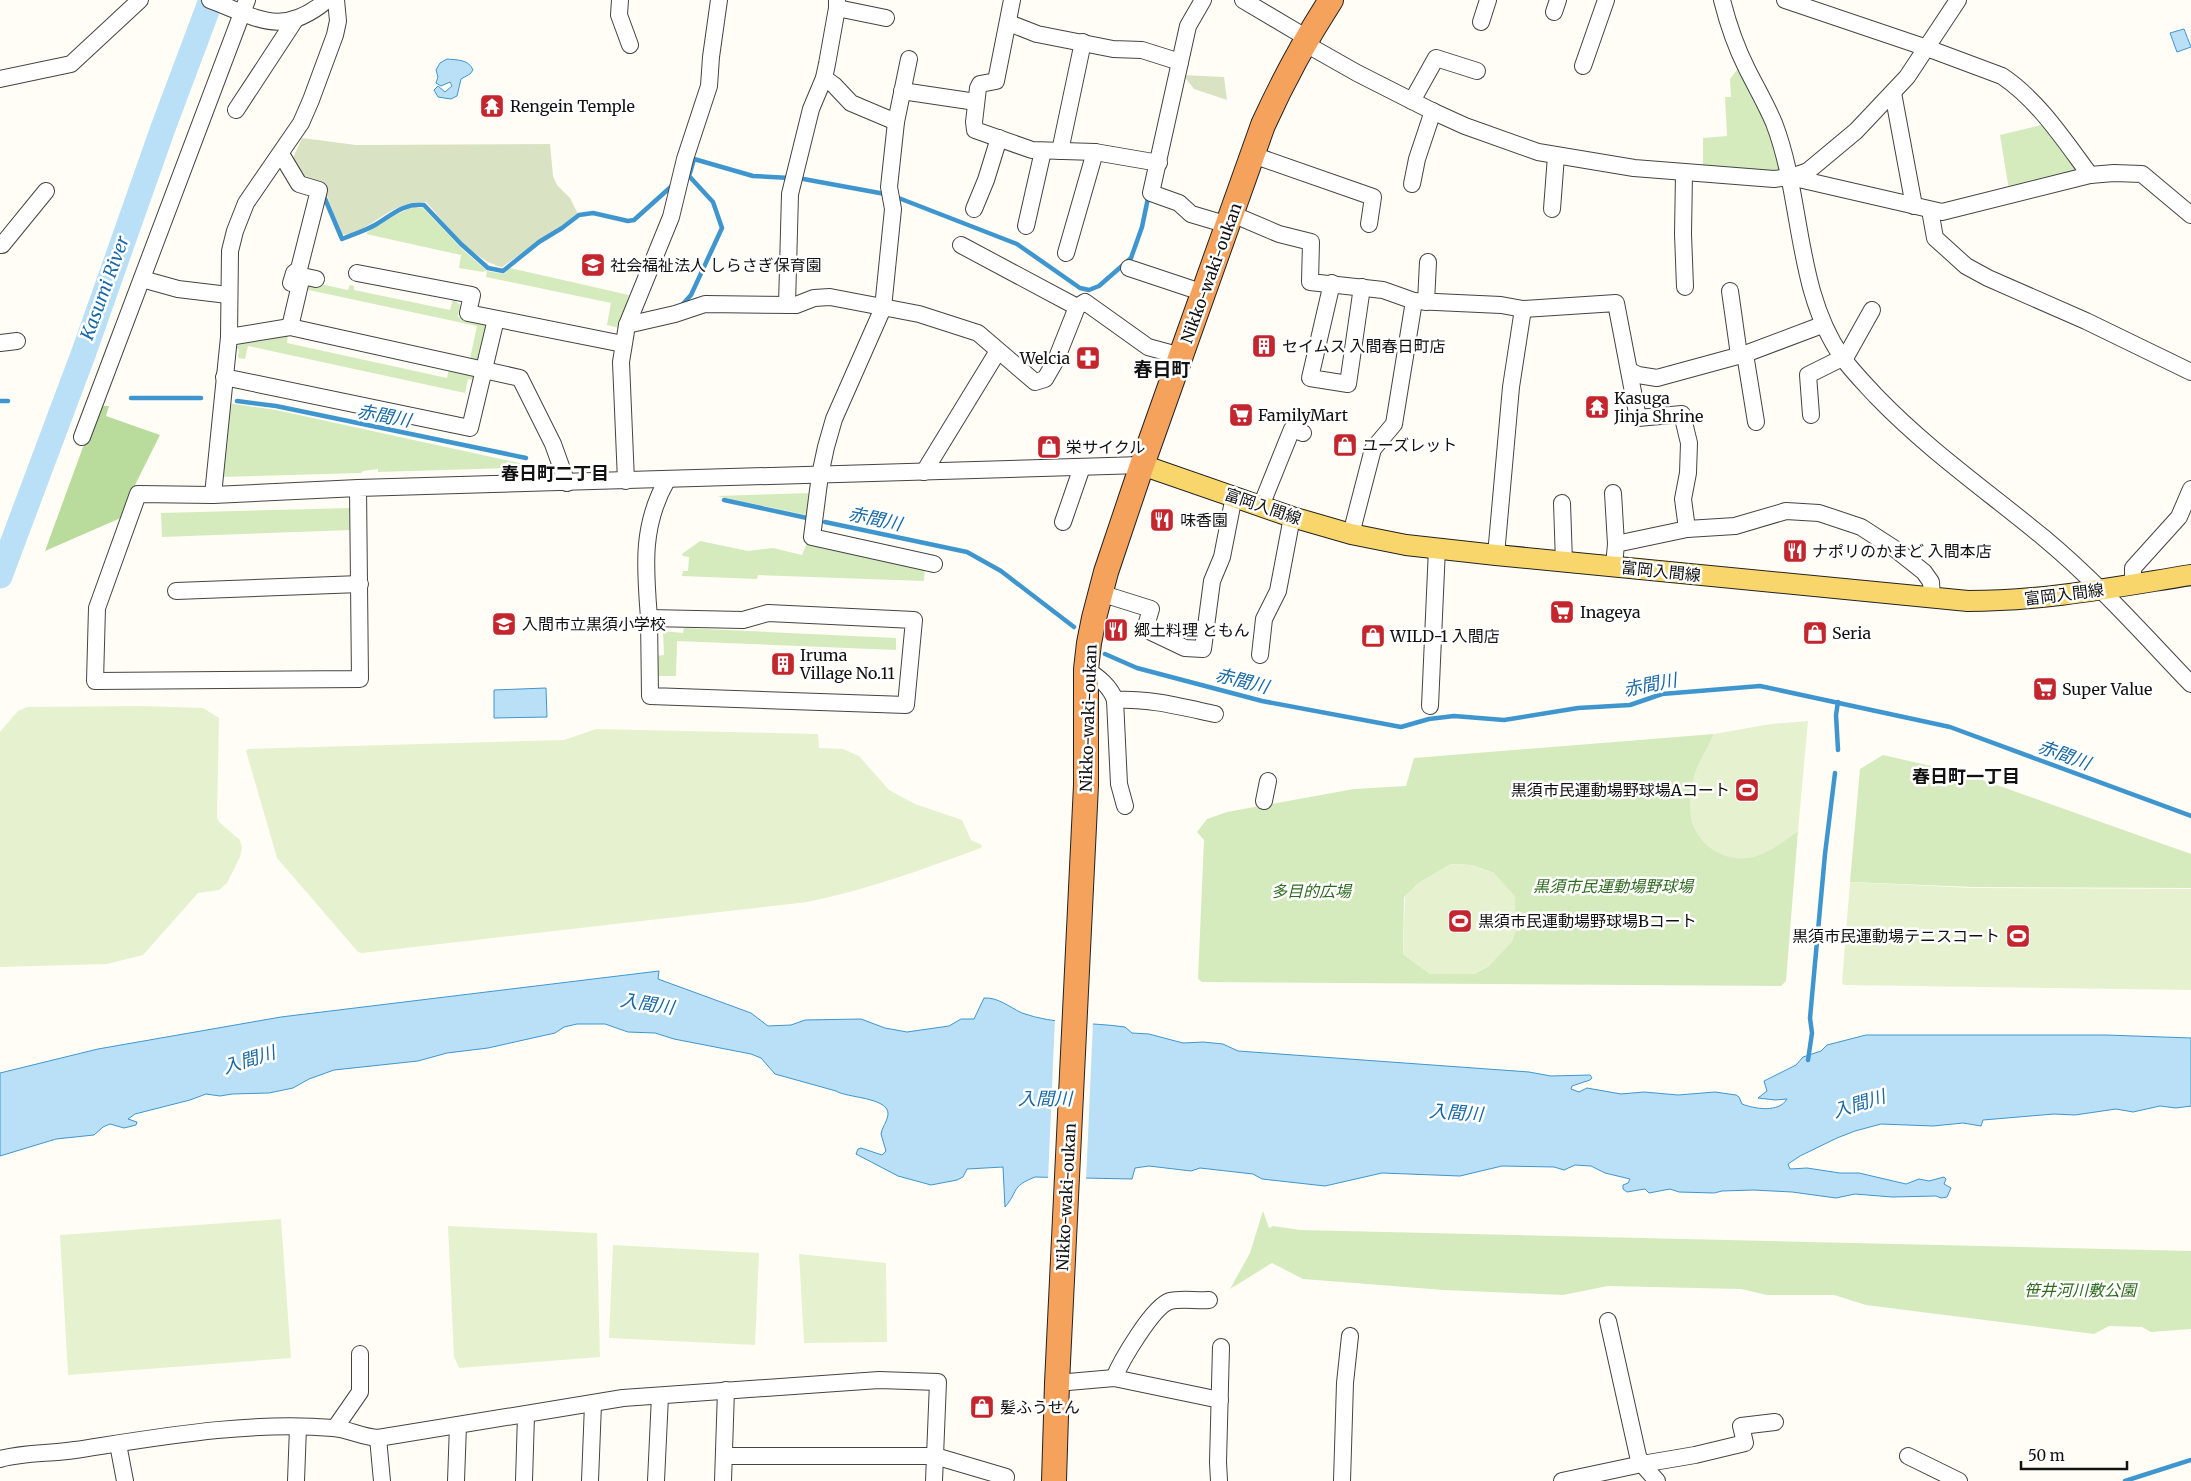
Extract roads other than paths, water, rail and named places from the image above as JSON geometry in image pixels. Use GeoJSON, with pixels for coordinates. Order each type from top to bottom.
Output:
{"type":"FeatureCollection","features":[{"type":"Feature","properties":{"kind":"highway","name":"Nikko-waki-oukan"},"geometry":{"type":"LineString","coordinates":[[1054,1481],[1058,1356],[1086,776],[1086,669],[1094,618],[1100,593],[1142,465],[1253,155],[1280,88],[1305,41],[1331,0]]}},
{"type":"Feature","properties":{"kind":"main road","name":"富岡入間線"},"geometry":{"type":"LineString","coordinates":[[1142,465],[1292,517],[1351,534],[1406,545],[1496,555],[1968,601],[2034,600],[2101,591],[2191,575]]}},
{"type":"Feature","properties":{"kind":"street"},"geometry":{"type":"LineString","coordinates":[[0,78],[71,64],[140,0]]}},
{"type":"Feature","properties":{"kind":"street"},"geometry":{"type":"LineString","coordinates":[[210,0],[248,4],[268,21],[282,23],[296,20],[316,10],[327,0]]}},
{"type":"Feature","properties":{"kind":"street"},"geometry":{"type":"LineString","coordinates":[[213,495],[229,336],[230,251],[238,219],[251,196],[301,122],[325,63],[338,21],[336,0]]}},
{"type":"Feature","properties":{"kind":"street"},"geometry":{"type":"LineString","coordinates":[[620,0],[619,15],[630,45]]}},
{"type":"Feature","properties":{"kind":"street"},"geometry":{"type":"LineString","coordinates":[[626,481],[621,362],[623,344],[627,325],[671,217],[685,159],[709,86],[719,0]]}},
{"type":"Feature","properties":{"kind":"street"},"geometry":{"type":"LineString","coordinates":[[1012,0],[996,81],[980,84],[974,122],[976,130],[1043,151],[1095,152],[1159,163]]}},
{"type":"Feature","properties":{"kind":"street"},"geometry":{"type":"LineString","coordinates":[[1203,0],[1188,26],[1151,193],[1179,203],[1191,214],[1230,220],[1311,242],[1310,282],[1362,287],[1395,293],[1420,302],[1501,305],[1523,309],[1616,303],[1638,418],[1682,414],[1689,444],[1688,473],[1683,499],[1687,529]]}},
{"type":"Feature","properties":{"kind":"street"},"geometry":{"type":"LineString","coordinates":[[1243,0],[1357,73],[1465,126],[1510,143],[1556,156],[1634,168],[1774,179],[1790,177],[1808,171],[1832,154],[1856,131],[1893,92],[1927,48],[1958,0]]}},
{"type":"Feature","properties":{"kind":"street"},"geometry":{"type":"LineString","coordinates":[[1481,22],[1488,0]]}},
{"type":"Feature","properties":{"kind":"street"},"geometry":{"type":"LineString","coordinates":[[1583,66],[1606,0]]}},
{"type":"Feature","properties":{"kind":"street"},"geometry":{"type":"LineString","coordinates":[[1722,0],[1728,24],[1746,67],[1774,123],[1790,177],[1803,252],[1822,326],[1843,359],[1919,438],[2044,539],[2101,591],[2191,684]]}},
{"type":"Feature","properties":{"kind":"street"},"geometry":{"type":"LineString","coordinates":[[1785,0],[1927,48],[2002,76],[2036,106],[2090,174]]}},
{"type":"Feature","properties":{"kind":"street"},"geometry":{"type":"LineString","coordinates":[[82,437],[248,4]]}},
{"type":"Feature","properties":{"kind":"street"},"geometry":{"type":"LineString","coordinates":[[787,305],[790,194],[811,108],[824,78],[837,4],[886,18]]}},
{"type":"Feature","properties":{"kind":"street"},"geometry":{"type":"LineString","coordinates":[[236,110],[296,20]]}},
{"type":"Feature","properties":{"kind":"street"},"geometry":{"type":"LineString","coordinates":[[1008,24],[1037,34],[1113,49],[1142,50],[1180,62]]}},
{"type":"Feature","properties":{"kind":"street"},"geometry":{"type":"LineString","coordinates":[[1060,151],[1083,42]]}},
{"type":"Feature","properties":{"kind":"street"},"geometry":{"type":"LineString","coordinates":[[909,58],[896,122],[889,187],[893,209],[883,308],[834,419],[820,475],[812,538],[934,564]]}},
{"type":"Feature","properties":{"kind":"street"},"geometry":{"type":"LineString","coordinates":[[1412,101],[1436,58],[1477,71]]}},
{"type":"Feature","properties":{"kind":"street"},"geometry":{"type":"LineString","coordinates":[[824,78],[834,85],[851,103],[896,122]]}},
{"type":"Feature","properties":{"kind":"street"},"geometry":{"type":"LineString","coordinates":[[902,91],[976,102]]}},
{"type":"Feature","properties":{"kind":"street"},"geometry":{"type":"LineString","coordinates":[[1893,92],[1914,206]]}},
{"type":"Feature","properties":{"kind":"street"},"geometry":{"type":"LineString","coordinates":[[1412,184],[1417,159],[1433,111]]}},
{"type":"Feature","properties":{"kind":"street"},"geometry":{"type":"LineString","coordinates":[[974,209],[986,180],[999,138]]}},
{"type":"Feature","properties":{"kind":"street"},"geometry":{"type":"LineString","coordinates":[[1026,226],[1043,151]]}},
{"type":"Feature","properties":{"kind":"street"},"geometry":{"type":"LineString","coordinates":[[1066,253],[1095,152]]}},
{"type":"Feature","properties":{"kind":"street"},"geometry":{"type":"LineString","coordinates":[[281,154],[299,184],[318,190],[299,269],[294,273],[291,283]]}},
{"type":"Feature","properties":{"kind":"street"},"geometry":{"type":"LineString","coordinates":[[1253,155],[1373,197],[1370,224]]}},
{"type":"Feature","properties":{"kind":"street"},"geometry":{"type":"LineString","coordinates":[[1552,210],[1556,156]]}},
{"type":"Feature","properties":{"kind":"street"},"geometry":{"type":"LineString","coordinates":[[1790,177],[1942,212],[2090,174],[2114,172],[2142,174],[2191,215]]}},
{"type":"Feature","properties":{"kind":"street"},"geometry":{"type":"LineString","coordinates":[[1684,173],[1682,234],[1685,287]]}},
{"type":"Feature","properties":{"kind":"street"},"geometry":{"type":"LineString","coordinates":[[0,245],[2,245],[46,191]]}},
{"type":"Feature","properties":{"kind":"street"},"geometry":{"type":"LineString","coordinates":[[1930,210],[1935,238],[1966,266],[2191,372]]}},
{"type":"Feature","properties":{"kind":"street"},"geometry":{"type":"LineString","coordinates":[[961,245],[1077,307]]}},
{"type":"Feature","properties":{"kind":"street"},"geometry":{"type":"LineString","coordinates":[[1351,534],[1373,449],[1394,424],[1428,262]]}},
{"type":"Feature","properties":{"kind":"street"},"geometry":{"type":"LineString","coordinates":[[1129,268],[1204,293]]}},
{"type":"Feature","properties":{"kind":"street"},"geometry":{"type":"LineString","coordinates":[[357,273],[472,295],[468,312],[623,344]]}},
{"type":"Feature","properties":{"kind":"street"},"geometry":{"type":"LineString","coordinates":[[290,328],[302,276],[316,278]]}},
{"type":"Feature","properties":{"kind":"street"},"geometry":{"type":"LineString","coordinates":[[142,278],[178,289],[228,295]]}},
{"type":"Feature","properties":{"kind":"street"},"geometry":{"type":"LineString","coordinates":[[1332,284],[1310,378],[1348,384],[1362,287]]}},
{"type":"Feature","properties":{"kind":"street"},"geometry":{"type":"LineString","coordinates":[[1730,292],[1756,422]]}},
{"type":"Feature","properties":{"kind":"street"},"geometry":{"type":"LineString","coordinates":[[627,325],[675,314],[705,304],[796,305],[814,298],[830,297],[919,314],[978,333],[1035,382],[1045,379],[1056,360],[1077,307],[1085,302],[1148,347],[1181,356]]}},
{"type":"Feature","properties":{"kind":"street"},"geometry":{"type":"LineString","coordinates":[[1496,555],[1511,387],[1523,309]]}},
{"type":"Feature","properties":{"kind":"street"},"geometry":{"type":"LineString","coordinates":[[1811,415],[1808,375],[1843,359],[1872,310]]}},
{"type":"Feature","properties":{"kind":"street"},"geometry":{"type":"LineString","coordinates":[[224,377],[470,428],[496,319]]}},
{"type":"Feature","properties":{"kind":"street"},"geometry":{"type":"LineString","coordinates":[[1630,371],[1638,375],[1657,378],[1742,354],[1822,326]]}},
{"type":"Feature","properties":{"kind":"street"},"geometry":{"type":"LineString","coordinates":[[229,336],[290,328],[520,378],[553,444],[567,483]]}},
{"type":"Feature","properties":{"kind":"street"},"geometry":{"type":"LineString","coordinates":[[0,343],[17,341]]}},
{"type":"Feature","properties":{"kind":"street"},"geometry":{"type":"LineString","coordinates":[[924,472],[998,351]]}},
{"type":"Feature","properties":{"kind":"street"},"geometry":{"type":"LineString","coordinates":[[1261,506],[1292,429],[1303,433]]}},
{"type":"Feature","properties":{"kind":"street"},"geometry":{"type":"LineString","coordinates":[[358,488],[360,678],[95,682],[97,608],[138,494],[213,495],[358,488],[1142,465]]}},
{"type":"Feature","properties":{"kind":"street"},"geometry":{"type":"LineString","coordinates":[[1063,522],[1082,467]]}},
{"type":"Feature","properties":{"kind":"street"},"geometry":{"type":"LineString","coordinates":[[649,618],[742,620],[768,613],[914,620],[906,705],[650,696],[649,618],[645,561],[656,499],[666,480]]}},
{"type":"Feature","properties":{"kind":"street"},"geometry":{"type":"LineString","coordinates":[[2134,584],[2134,568],[2179,517],[2191,489]]}},
{"type":"Feature","properties":{"kind":"street"},"geometry":{"type":"LineString","coordinates":[[1613,493],[1616,544],[1614,566]]}},
{"type":"Feature","properties":{"kind":"street"},"geometry":{"type":"LineString","coordinates":[[1100,593],[1151,609],[1145,629],[1185,648],[1203,649],[1212,581],[1222,557],[1234,496]]}},
{"type":"Feature","properties":{"kind":"street"},"geometry":{"type":"LineString","coordinates":[[1562,503],[1564,562]]}},
{"type":"Feature","properties":{"kind":"street"},"geometry":{"type":"LineString","coordinates":[[1616,544],[1687,529],[1735,526],[1786,511],[1820,513],[1862,527],[1895,548],[1924,572],[1931,582],[1932,598]]}},
{"type":"Feature","properties":{"kind":"street"},"geometry":{"type":"LineString","coordinates":[[1260,655],[1264,619],[1278,591],[1292,517]]}},
{"type":"Feature","properties":{"kind":"street"},"geometry":{"type":"LineString","coordinates":[[1430,706],[1437,548]]}},
{"type":"Feature","properties":{"kind":"street"},"geometry":{"type":"LineString","coordinates":[[176,591],[360,584]]}},
{"type":"Feature","properties":{"kind":"street"},"geometry":{"type":"LineString","coordinates":[[1086,669],[1100,679],[1112,692],[1115,700],[1119,784],[1125,806]]}},
{"type":"Feature","properties":{"kind":"street"},"geometry":{"type":"LineString","coordinates":[[1115,700],[1139,700],[1215,714]]}},
{"type":"Feature","properties":{"kind":"street"},"geometry":{"type":"LineString","coordinates":[[1264,801],[1268,782]]}},
{"type":"Feature","properties":{"kind":"street"},"geometry":{"type":"LineString","coordinates":[[1114,1378],[1121,1362],[1155,1311],[1170,1301],[1209,1300]]}},
{"type":"Feature","properties":{"kind":"street"},"geometry":{"type":"LineString","coordinates":[[1608,1321],[1638,1456],[1642,1464],[1657,1481]]}},
{"type":"Feature","properties":{"kind":"street"},"geometry":{"type":"LineString","coordinates":[[1342,1481],[1345,1382],[1350,1336]]}},
{"type":"Feature","properties":{"kind":"street"},"geometry":{"type":"LineString","coordinates":[[1219,1481],[1221,1347]]}},
{"type":"Feature","properties":{"kind":"street"},"geometry":{"type":"LineString","coordinates":[[335,1428],[360,1392],[360,1354]]}},
{"type":"Feature","properties":{"kind":"street"},"geometry":{"type":"LineString","coordinates":[[1057,1383],[1114,1378],[1220,1400]]}},
{"type":"Feature","properties":{"kind":"street"},"geometry":{"type":"LineString","coordinates":[[0,1459],[16,1455],[56,1453],[254,1427],[335,1428],[364,1437],[378,1438],[623,1398],[879,1380],[938,1382],[934,1481]]}},
{"type":"Feature","properties":{"kind":"street"},"geometry":{"type":"LineString","coordinates":[[723,1481],[726,1390]]}},
{"type":"Feature","properties":{"kind":"street"},"geometry":{"type":"LineString","coordinates":[[656,1481],[660,1396]]}},
{"type":"Feature","properties":{"kind":"street"},"geometry":{"type":"LineString","coordinates":[[590,1481],[594,1404]]}},
{"type":"Feature","properties":{"kind":"street"},"geometry":{"type":"LineString","coordinates":[[524,1481],[526,1415]]}},
{"type":"Feature","properties":{"kind":"street"},"geometry":{"type":"LineString","coordinates":[[1562,1481],[1696,1455],[1745,1443],[1741,1426],[1774,1422]]}},
{"type":"Feature","properties":{"kind":"street"},"geometry":{"type":"LineString","coordinates":[[456,1481],[458,1425]]}},
{"type":"Feature","properties":{"kind":"street"},"geometry":{"type":"LineString","coordinates":[[296,1481],[298,1427]]}},
{"type":"Feature","properties":{"kind":"street"},"geometry":{"type":"LineString","coordinates":[[378,1438],[382,1481]]}},
{"type":"Feature","properties":{"kind":"street"},"geometry":{"type":"LineString","coordinates":[[118,1444],[125,1481]]}},
{"type":"Feature","properties":{"kind":"street"},"geometry":{"type":"LineString","coordinates":[[724,1456],[935,1456],[1006,1476],[1005,1481]]}},
{"type":"Feature","properties":{"kind":"street"},"geometry":{"type":"LineString","coordinates":[[1908,1456],[1959,1481]]}},
{"type":"Feature","properties":{"kind":"water"},"geometry":{"type":"Polygon","coordinates":[[[2184,29],[2191,47],[2177,52],[2170,33],[2184,29]]]}},
{"type":"Feature","properties":{"kind":"water"},"geometry":{"type":"Polygon","coordinates":[[[447,59],[465,62],[473,70],[461,79],[457,96],[451,99],[438,97],[434,90],[438,86],[445,92],[452,86],[450,82],[441,86],[436,83],[438,77],[436,70],[440,63],[447,59]]]}},
{"type":"Feature","properties":{"kind":"water"},"geometry":{"type":"Polygon","coordinates":[[[546,688],[547,717],[494,718],[494,690],[546,688]]]}},
{"type":"Feature","properties":{"kind":"water","name":"入間川"},"geometry":{"type":"Polygon","coordinates":[[[659,971],[658,979],[751,1013],[768,1026],[791,1025],[805,1020],[861,1019],[885,1028],[907,1032],[949,1026],[961,1019],[974,1019],[984,998],[989,998],[1022,1013],[1047,1020],[1125,1027],[1132,1033],[1149,1034],[1183,1043],[1223,1044],[1238,1051],[1529,1072],[1551,1076],[1590,1075],[1592,1078],[1590,1080],[1572,1086],[1571,1089],[1579,1092],[1587,1088],[1621,1094],[1644,1092],[1678,1095],[1715,1092],[1736,1095],[1742,1104],[1766,1109],[1778,1106],[1787,1099],[1758,1098],[1767,1091],[1764,1081],[1796,1065],[1803,1057],[1821,1051],[1827,1045],[1866,1035],[2106,1035],[2191,1038],[2191,1106],[2176,1108],[2160,1106],[2133,1112],[2116,1109],[2075,1115],[2054,1114],[1983,1120],[1981,1126],[1963,1123],[1933,1126],[1881,1124],[1837,1138],[1788,1164],[1790,1169],[1807,1168],[1840,1173],[1859,1173],[1906,1184],[1919,1179],[1929,1181],[1944,1177],[1946,1179],[1944,1184],[1951,1188],[1947,1197],[1941,1198],[1936,1196],[1892,1197],[1855,1194],[1836,1198],[1792,1192],[1753,1190],[1714,1193],[1679,1192],[1670,1189],[1649,1193],[1645,1189],[1627,1192],[1623,1189],[1623,1185],[1628,1183],[1630,1179],[1605,1173],[1591,1166],[1575,1165],[1564,1170],[1554,1167],[1502,1166],[1460,1176],[1382,1173],[1325,1186],[1262,1179],[1253,1174],[1200,1168],[1191,1171],[1149,1166],[1135,1168],[1132,1179],[1035,1177],[1018,1187],[1005,1207],[1003,1167],[967,1169],[963,1177],[957,1180],[931,1185],[898,1176],[856,1154],[858,1149],[861,1148],[882,1155],[886,1151],[881,1134],[888,1115],[887,1109],[875,1101],[775,1074],[761,1058],[751,1054],[674,1039],[655,1033],[628,1032],[605,1024],[577,1024],[564,1027],[555,1033],[488,1048],[447,1053],[418,1061],[334,1070],[309,1079],[293,1088],[269,1093],[220,1096],[206,1094],[135,1114],[128,1119],[137,1122],[136,1125],[124,1128],[110,1124],[94,1135],[56,1139],[0,1156],[0,1073],[98,1049],[281,1017],[659,971]]]}},
{"type":"Feature","properties":{"kind":"waterway","name":"Kasumi River"},"geometry":{"type":"LineString","coordinates":[[0,576],[84,352],[163,128],[211,0]]}},
{"type":"Feature","properties":{"kind":"waterway"},"geometry":{"type":"LineString","coordinates":[[682,305],[691,295],[722,228],[713,202],[689,176],[694,159],[753,176],[790,178]]}},
{"type":"Feature","properties":{"kind":"waterway"},"geometry":{"type":"LineString","coordinates":[[798,178],[885,194]]}},
{"type":"Feature","properties":{"kind":"waterway"},"geometry":{"type":"LineString","coordinates":[[323,194],[342,239],[371,227],[404,208],[424,205],[461,244],[488,268],[503,271],[539,242],[579,215],[593,213],[628,221],[634,220],[674,184]]}},
{"type":"Feature","properties":{"kind":"waterway"},"geometry":{"type":"LineString","coordinates":[[896,197],[1017,244],[1080,288],[1089,290],[1099,286],[1131,258],[1142,227],[1148,198]]}},
{"type":"Feature","properties":{"kind":"waterway","name":"赤間川"},"geometry":{"type":"LineString","coordinates":[[131,398],[201,398]]}},
{"type":"Feature","properties":{"kind":"waterway","name":"赤間川"},"geometry":{"type":"LineString","coordinates":[[0,401],[8,401]]}},
{"type":"Feature","properties":{"kind":"waterway","name":"赤間川"},"geometry":{"type":"LineString","coordinates":[[237,401],[276,406],[526,458]]}},
{"type":"Feature","properties":{"kind":"waterway","name":"赤間川"},"geometry":{"type":"LineString","coordinates":[[724,500],[807,518]]}},
{"type":"Feature","properties":{"kind":"waterway","name":"赤間川"},"geometry":{"type":"LineString","coordinates":[[825,522],[967,552],[1001,571],[1074,627]]}},
{"type":"Feature","properties":{"kind":"waterway","name":"赤間川"},"geometry":{"type":"LineString","coordinates":[[1105,654],[1137,668],[1262,701],[1401,727],[1429,719],[1454,716],[1504,720],[1578,708],[1630,705],[1662,694],[1760,686],[1950,727],[2191,816]]}},
{"type":"Feature","properties":{"kind":"waterway"},"geometry":{"type":"LineString","coordinates":[[1838,702],[1836,715],[1838,750]]}},
{"type":"Feature","properties":{"kind":"waterway"},"geometry":{"type":"LineString","coordinates":[[1808,1060],[1812,1033],[1810,1018],[1825,854],[1835,773]]}},
{"type":"Feature","properties":{"kind":"waterway"},"geometry":{"type":"LineString","coordinates":[[2125,1481],[2191,1460]]}},
{"type":"Feature","properties":{"kind":"place","name":"Rengein Temple"},"geometry":{"type":"Point","coordinates":[492,106]}},
{"type":"Feature","properties":{"kind":"place","name":"社会福祉法人 しらさぎ保育園"},"geometry":{"type":"Point","coordinates":[593,265]}},
{"type":"Feature","properties":{"kind":"place","name":"セイムス 入間春日町店"},"geometry":{"type":"Point","coordinates":[1264,346]}},
{"type":"Feature","properties":{"kind":"place","name":"Welcia"},"geometry":{"type":"Point","coordinates":[1088,358]}},
{"type":"Feature","properties":{"kind":"place","name":"Kasuga Jinja Shrine"},"geometry":{"type":"Point","coordinates":[1597,407]}},
{"type":"Feature","properties":{"kind":"place","name":"FamilyMart"},"geometry":{"type":"Point","coordinates":[1241,415]}},
{"type":"Feature","properties":{"kind":"place","name":"ユーズレット"},"geometry":{"type":"Point","coordinates":[1345,445]}},
{"type":"Feature","properties":{"kind":"place","name":"栄サイクル"},"geometry":{"type":"Point","coordinates":[1049,447]}},
{"type":"Feature","properties":{"kind":"place","name":"味香園"},"geometry":{"type":"Point","coordinates":[1162,520]}},
{"type":"Feature","properties":{"kind":"place","name":"ナポリのかまど 入間本店"},"geometry":{"type":"Point","coordinates":[1795,551]}},
{"type":"Feature","properties":{"kind":"place","name":"Inageya"},"geometry":{"type":"Point","coordinates":[1562,612]}},
{"type":"Feature","properties":{"kind":"place","name":"入間市立黒須小学校"},"geometry":{"type":"Point","coordinates":[504,624]}},
{"type":"Feature","properties":{"kind":"place","name":"郷土料理 ともん"},"geometry":{"type":"Point","coordinates":[1116,630]}},
{"type":"Feature","properties":{"kind":"place","name":"Seria"},"geometry":{"type":"Point","coordinates":[1815,633]}},
{"type":"Feature","properties":{"kind":"place","name":"WILD-1 入間店"},"geometry":{"type":"Point","coordinates":[1373,636]}},
{"type":"Feature","properties":{"kind":"place","name":"Iruma Village No.11"},"geometry":{"type":"Point","coordinates":[783,664]}},
{"type":"Feature","properties":{"kind":"place","name":"Super Value"},"geometry":{"type":"Point","coordinates":[2045,689]}},
{"type":"Feature","properties":{"kind":"place","name":"黒須市民運動場野球場Aコート"},"geometry":{"type":"Point","coordinates":[1747,790]}},
{"type":"Feature","properties":{"kind":"place","name":"黒須市民運動場野球場Bコート"},"geometry":{"type":"Point","coordinates":[1460,921]}},
{"type":"Feature","properties":{"kind":"place","name":"黒須市民運動場テニスコート"},"geometry":{"type":"Point","coordinates":[2018,936]}},
{"type":"Feature","properties":{"kind":"place","name":"髪ふうせん"},"geometry":{"type":"Point","coordinates":[982,1407]}},
{"type":"Feature","properties":{"kind":"district","name":"春日町"},"geometry":{"type":"Point","coordinates":[1162,369]}},
{"type":"Feature","properties":{"kind":"district","name":"春日町二丁目"},"geometry":{"type":"Point","coordinates":[555,474]}},
{"type":"Feature","properties":{"kind":"district","name":"春日町一丁目"},"geometry":{"type":"Point","coordinates":[1966,777]}},
{"type":"Feature","properties":{"kind":"park label","name":"黒須市民運動場野球場"},"geometry":{"type":"Point","coordinates":[1613,886]}},
{"type":"Feature","properties":{"kind":"park label","name":"多目的広場"},"geometry":{"type":"Point","coordinates":[1311,891]}},
{"type":"Feature","properties":{"kind":"park label","name":"笹井河川敷公園"},"geometry":{"type":"Point","coordinates":[2080,1290]}}]}
